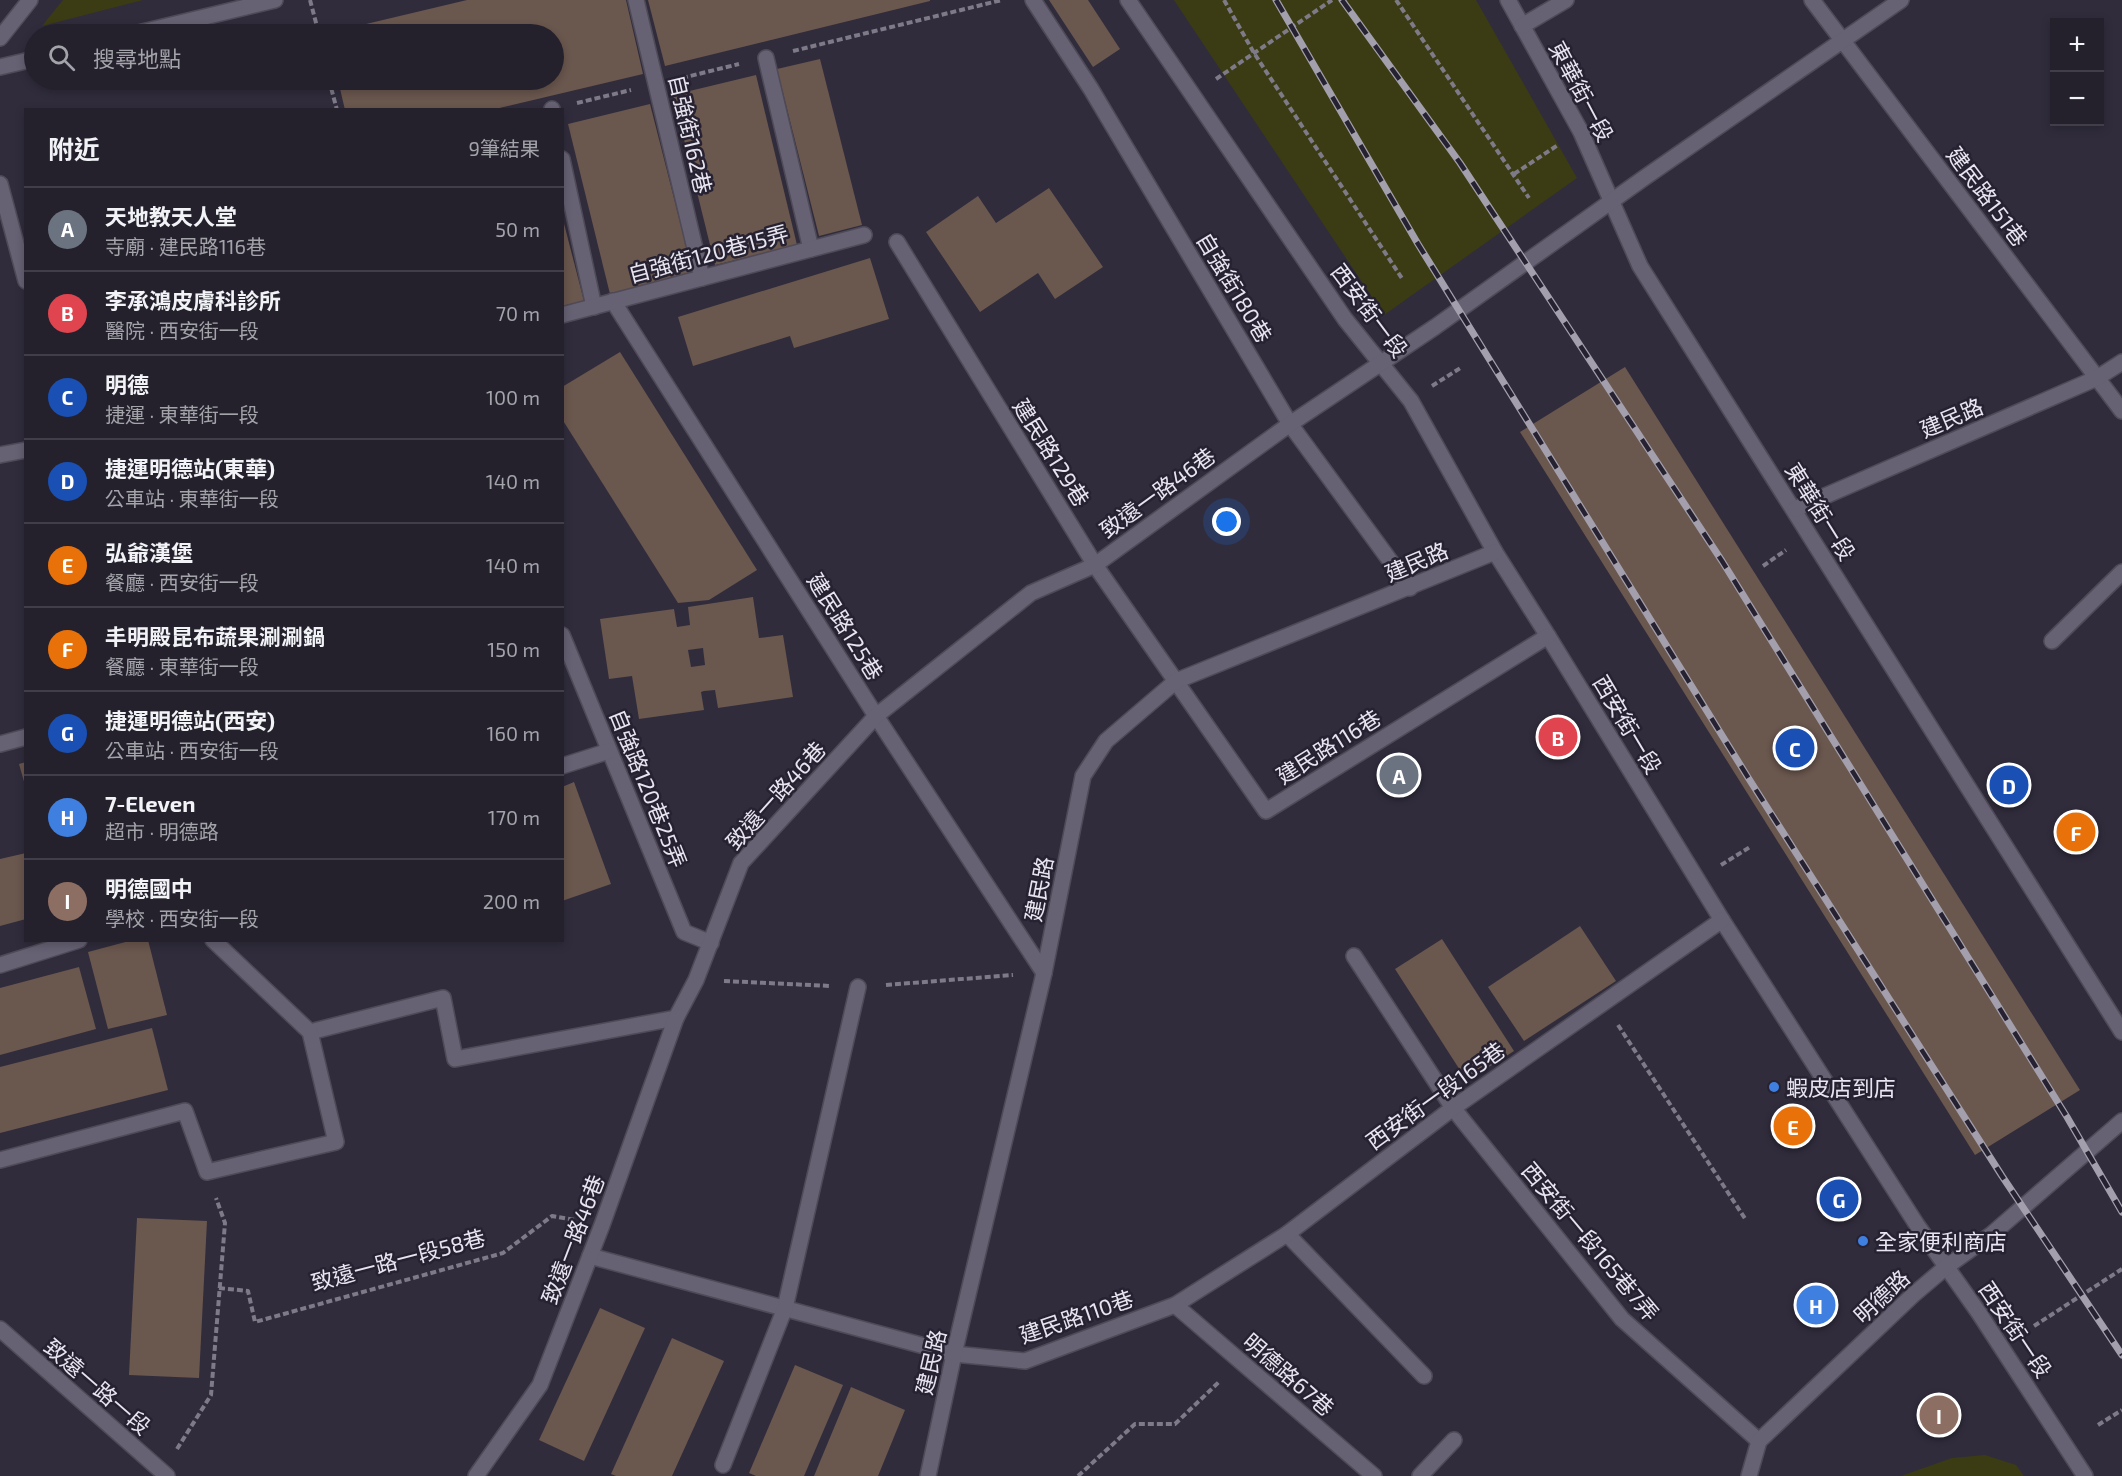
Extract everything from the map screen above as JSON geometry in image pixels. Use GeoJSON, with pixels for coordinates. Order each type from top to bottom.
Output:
{"type":"FeatureCollection","features":[{"type":"Feature","properties":{"kind":"street"},"geometry":{"type":"LineString","coordinates":[[0,38],[30,0]]}},
{"type":"Feature","properties":{"kind":"street"},"geometry":{"type":"LineString","coordinates":[[175,24],[275,0]]}},
{"type":"Feature","properties":{"kind":"street","name":"自強街162巷"},"geometry":{"type":"LineString","coordinates":[[636,0],[702,278]]}},
{"type":"Feature","properties":{"kind":"street","name":"自強街180巷"},"geometry":{"type":"LineString","coordinates":[[1033,0],[1091,89],[1290,424],[1410,588]]}},
{"type":"Feature","properties":{"kind":"street","name":"西安街一段"},"geometry":{"type":"LineString","coordinates":[[1128,0],[1345,320],[1411,400],[1495,552],[1722,920],[1946,1267],[1979,1313],[2085,1476]]}},
{"type":"Feature","properties":{"kind":"street","name":"東華街一段"},"geometry":{"type":"LineString","coordinates":[[1508,0],[1581,132],[1640,266],[2122,1032]]}},
{"type":"Feature","properties":{"kind":"street"},"geometry":{"type":"LineString","coordinates":[[1522,26],[1566,0]]}},
{"type":"Feature","properties":{"kind":"street","name":"建民路151巷"},"geometry":{"type":"LineString","coordinates":[[1812,0],[2122,411]]}},
{"type":"Feature","properties":{"kind":"street","name":"致遠一路46巷"},"geometry":{"type":"LineString","coordinates":[[477,1476],[540,1385],[602,1225],[676,1018],[696,980],[741,863],[876,716],[1031,593],[1095,565],[1290,424],[1435,327],[1901,0]]}},
{"type":"Feature","properties":{"kind":"street"},"geometry":{"type":"LineString","coordinates":[[766,58],[811,249]]}},
{"type":"Feature","properties":{"kind":"street"},"geometry":{"type":"LineString","coordinates":[[0,67],[24,61]]}},
{"type":"Feature","properties":{"kind":"street"},"geometry":{"type":"LineString","coordinates":[[564,168],[594,307]]}},
{"type":"Feature","properties":{"kind":"street"},"geometry":{"type":"LineString","coordinates":[[0,184],[24,274]]}},
{"type":"Feature","properties":{"kind":"street","name":"自強街120巷15弄"},"geometry":{"type":"LineString","coordinates":[[564,314],[864,235]]}},
{"type":"Feature","properties":{"kind":"street","name":"建民路129巷"},"geometry":{"type":"LineString","coordinates":[[897,242],[1095,565],[1176,681]]}},
{"type":"Feature","properties":{"kind":"street","name":"建民路125巷"},"geometry":{"type":"LineString","coordinates":[[613,301],[876,716],[1044,973]]}},
{"type":"Feature","properties":{"kind":"street","name":"建民路"},"geometry":{"type":"LineString","coordinates":[[1794,509],[2097,378],[2122,362]]}},
{"type":"Feature","properties":{"kind":"street"},"geometry":{"type":"LineString","coordinates":[[0,455],[24,450]]}},
{"type":"Feature","properties":{"kind":"street","name":"建民路"},"geometry":{"type":"LineString","coordinates":[[928,1476],[954,1354],[1044,973],[1083,776],[1106,741],[1176,681],[1495,552]]}},
{"type":"Feature","properties":{"kind":"street"},"geometry":{"type":"LineString","coordinates":[[2052,641],[2122,572]]}},
{"type":"Feature","properties":{"kind":"street","name":"建民路116巷"},"geometry":{"type":"LineString","coordinates":[[1176,681],[1266,811],[1548,636]]}},
{"type":"Feature","properties":{"kind":"street","name":"自強路120巷25弄"},"geometry":{"type":"LineString","coordinates":[[564,639],[684,932],[711,943]]}},
{"type":"Feature","properties":{"kind":"street"},"geometry":{"type":"LineString","coordinates":[[0,744],[24,738]]}},
{"type":"Feature","properties":{"kind":"street"},"geometry":{"type":"LineString","coordinates":[[564,765],[609,751]]}},
{"type":"Feature","properties":{"kind":"street","name":"西安街一段165巷"},"geometry":{"type":"LineString","coordinates":[[1175,1305],[1287,1234],[1453,1108],[1722,920]]}},
{"type":"Feature","properties":{"kind":"street"},"geometry":{"type":"LineString","coordinates":[[0,965],[73,942]]}},
{"type":"Feature","properties":{"kind":"street"},"geometry":{"type":"LineString","coordinates":[[0,1160],[185,1111],[207,1172],[336,1142],[310,1032],[215,942]]}},
{"type":"Feature","properties":{"kind":"street","name":"西安街一段165巷7弄"},"geometry":{"type":"LineString","coordinates":[[1354,956],[1453,1108],[1622,1319],[1759,1441]]}},
{"type":"Feature","properties":{"kind":"street"},"geometry":{"type":"LineString","coordinates":[[723,1464],[785,1308],[858,987]]}},
{"type":"Feature","properties":{"kind":"street"},"geometry":{"type":"LineString","coordinates":[[310,1032],[443,998],[455,1059],[676,1018]]}},
{"type":"Feature","properties":{"kind":"street","name":"明德路"},"geometry":{"type":"LineString","coordinates":[[1759,1441],[1913,1295],[1946,1267],[1992,1234],[2122,1121]]}},
{"type":"Feature","properties":{"kind":"street"},"geometry":{"type":"LineString","coordinates":[[1287,1234],[1424,1376]]}},
{"type":"Feature","properties":{"kind":"street","name":"建民路110巷"},"geometry":{"type":"LineString","coordinates":[[590,1256],[954,1354],[1025,1361],[1175,1305]]}},
{"type":"Feature","properties":{"kind":"street","name":"明德路67巷"},"geometry":{"type":"LineString","coordinates":[[1175,1305],[1374,1476]]}},
{"type":"Feature","properties":{"kind":"street","name":"致遠一路一段"},"geometry":{"type":"LineString","coordinates":[[0,1329],[164,1474]]}},
{"type":"Feature","properties":{"kind":"street"},"geometry":{"type":"LineString","coordinates":[[1420,1476],[1454,1440]]}},
{"type":"Feature","properties":{"kind":"street"},"geometry":{"type":"LineString","coordinates":[[1749,1476],[1759,1441]]}},
{"type":"Feature","properties":{"kind":"path"},"geometry":{"type":"LineString","coordinates":[[310,0],[316,24]]}},
{"type":"Feature","properties":{"kind":"path"},"geometry":{"type":"LineString","coordinates":[[1224,0],[1254,53],[1403,280]]}},
{"type":"Feature","properties":{"kind":"path"},"geometry":{"type":"LineString","coordinates":[[1193,95],[1332,0]]}},
{"type":"Feature","properties":{"kind":"path"},"geometry":{"type":"LineString","coordinates":[[1396,0],[1529,198]]}},
{"type":"Feature","properties":{"kind":"path"},"geometry":{"type":"LineString","coordinates":[[332,90],[336,108]]}},
{"type":"Feature","properties":{"kind":"path"},"geometry":{"type":"LineString","coordinates":[[1514,174],[1559,144]]}},
{"type":"Feature","properties":{"kind":"path"},"geometry":{"type":"LineString","coordinates":[[1429,388],[1462,368]]}},
{"type":"Feature","properties":{"kind":"path"},"geometry":{"type":"LineString","coordinates":[[1697,880],[1750,847]]}},
{"type":"Feature","properties":{"kind":"path"},"geometry":{"type":"LineString","coordinates":[[1603,1002],[1746,1220]]}},
{"type":"Feature","properties":{"kind":"path"},"geometry":{"type":"LineString","coordinates":[[164,1474],[211,1395],[225,1223],[207,1172]]}},
{"type":"Feature","properties":{"kind":"path","name":"致遠一路一段58巷"},"geometry":{"type":"LineString","coordinates":[[219,1288],[248,1291],[255,1322],[503,1253],[552,1216],[602,1225]]}},
{"type":"Feature","properties":{"kind":"path"},"geometry":{"type":"LineString","coordinates":[[2034,1326],[2122,1269]]}},
{"type":"Feature","properties":{"kind":"path"},"geometry":{"type":"LineString","coordinates":[[1078,1476],[1134,1424],[1175,1424],[1240,1362]]}},
{"type":"Feature","properties":{"kind":"path"},"geometry":{"type":"LineString","coordinates":[[2098,1425],[2122,1410]]}},
{"type":"Feature","properties":{"kind":"shaded area"},"geometry":{"type":"Polygon","coordinates":[[[63,0],[143,0],[50,24],[44,24],[63,0]]]}},
{"type":"Feature","properties":{"kind":"shaded area"},"geometry":{"type":"Polygon","coordinates":[[[1174,0],[1476,0],[1577,178],[1384,315],[1174,0]]]}},
{"type":"Feature","properties":{"kind":"shaded area"},"geometry":{"type":"Polygon","coordinates":[[[1985,1455],[2016,1465],[2024,1476],[1901,1476],[1952,1458],[1985,1455]]]}},
{"type":"Feature","properties":{"kind":"building"},"geometry":{"type":"Polygon","coordinates":[[[467,0],[626,0],[643,74],[499,108],[345,108],[340,90],[564,90],[564,24],[366,24],[467,0]]]}},
{"type":"Feature","properties":{"kind":"building"},"geometry":{"type":"Polygon","coordinates":[[[648,0],[930,0],[930,1],[665,66],[648,0]]]}},
{"type":"Feature","properties":{"kind":"building"},"geometry":{"type":"Polygon","coordinates":[[[1049,0],[1088,0],[1120,49],[1093,67],[1049,0]]]}},
{"type":"Feature","properties":{"kind":"building"},"geometry":{"type":"Polygon","coordinates":[[[820,59],[862,225],[819,236],[777,69],[820,59]]]}},
{"type":"Feature","properties":{"kind":"building"},"geometry":{"type":"Polygon","coordinates":[[[756,75],[797,245],[715,265],[673,95],[756,75]]]}},
{"type":"Feature","properties":{"kind":"building"},"geometry":{"type":"Polygon","coordinates":[[[650,104],[693,273],[610,294],[568,124],[650,104]]]}},
{"type":"Feature","properties":{"kind":"building"},"geometry":{"type":"Polygon","coordinates":[[[1049,188],[1103,267],[1055,299],[1038,273],[980,312],[926,232],[978,196],[996,223],[1049,188]]]}},
{"type":"Feature","properties":{"kind":"building"},"geometry":{"type":"Polygon","coordinates":[[[564,224],[584,301],[564,306],[564,224]]]}},
{"type":"Feature","properties":{"kind":"building"},"geometry":{"type":"Polygon","coordinates":[[[870,258],[889,319],[794,348],[790,336],[693,366],[678,317],[870,258]]]}},
{"type":"Feature","properties":{"kind":"building"},"geometry":{"type":"Polygon","coordinates":[[[620,352],[757,570],[709,600],[678,603],[564,422],[564,386],[620,352]]]}},
{"type":"Feature","properties":{"kind":"building"},"geometry":{"type":"Polygon","coordinates":[[[1625,367],[2080,1090],[1975,1155],[1520,432],[1625,367]]]}},
{"type":"Feature","properties":{"kind":"building"},"geometry":{"type":"Polygon","coordinates":[[[753,597],[759,638],[783,635],[793,697],[718,708],[715,690],[704,691],[701,692],[704,710],[639,719],[632,676],[609,679],[600,619],[674,609],[677,627],[690,625],[688,607],[753,597]],[[703,648],[688,650],[691,667],[705,665],[703,648]]]}},
{"type":"Feature","properties":{"kind":"building"},"geometry":{"type":"Polygon","coordinates":[[[24,763],[24,782],[19,764],[24,763]]]}},
{"type":"Feature","properties":{"kind":"building"},"geometry":{"type":"Polygon","coordinates":[[[574,782],[611,884],[564,900],[564,786],[574,782]]]}},
{"type":"Feature","properties":{"kind":"building"},"geometry":{"type":"Polygon","coordinates":[[[24,853],[24,920],[0,926],[0,859],[24,853]]]}},
{"type":"Feature","properties":{"kind":"building"},"geometry":{"type":"Polygon","coordinates":[[[1580,926],[1616,981],[1524,1041],[1488,987],[1580,926]]]}},
{"type":"Feature","properties":{"kind":"building"},"geometry":{"type":"Polygon","coordinates":[[[1442,939],[1514,1051],[1467,1081],[1395,969],[1442,939]]]}},
{"type":"Feature","properties":{"kind":"building"},"geometry":{"type":"Polygon","coordinates":[[[126,942],[149,942],[167,1015],[108,1029],[88,952],[126,942]]]}},
{"type":"Feature","properties":{"kind":"building"},"geometry":{"type":"Polygon","coordinates":[[[79,967],[96,1029],[0,1055],[0,988],[79,967]]]}},
{"type":"Feature","properties":{"kind":"building"},"geometry":{"type":"Polygon","coordinates":[[[152,1028],[168,1090],[0,1133],[0,1067],[152,1028]]]}},
{"type":"Feature","properties":{"kind":"building"},"geometry":{"type":"Polygon","coordinates":[[[137,1218],[207,1221],[199,1378],[129,1375],[137,1218]]]}},
{"type":"Feature","properties":{"kind":"building"},"geometry":{"type":"Polygon","coordinates":[[[600,1308],[645,1328],[584,1461],[539,1440],[600,1308]]]}},
{"type":"Feature","properties":{"kind":"building"},"geometry":{"type":"Polygon","coordinates":[[[672,1338],[724,1361],[672,1476],[616,1476],[611,1474],[672,1338]]]}},
{"type":"Feature","properties":{"kind":"building"},"geometry":{"type":"Polygon","coordinates":[[[795,1365],[843,1385],[804,1476],[756,1476],[749,1473],[795,1365]]]}},
{"type":"Feature","properties":{"kind":"building"},"geometry":{"type":"Polygon","coordinates":[[[851,1387],[905,1410],[878,1476],[814,1476],[851,1387]]]}},
{"type":"Feature","properties":{"kind":"railway"},"geometry":{"type":"LineString","coordinates":[[1276,0],[1418,244],[1749,779],[2002,1176],[2122,1355]]}},
{"type":"Feature","properties":{"kind":"railway"},"geometry":{"type":"LineString","coordinates":[[1342,0],[1460,163],[1722,561],[2067,1117],[2122,1212]]}},
{"type":"Feature","properties":{"kind":"place","name":"李承鴻皮膚科診所"},"geometry":{"type":"Point","coordinates":[1558,737]}},
{"type":"Feature","properties":{"kind":"place","name":"明德"},"geometry":{"type":"Point","coordinates":[1795,748]}},
{"type":"Feature","properties":{"kind":"place","name":"天地教天人堂"},"geometry":{"type":"Point","coordinates":[1399,775]}},
{"type":"Feature","properties":{"kind":"place","name":"捷運明德站(東華)"},"geometry":{"type":"Point","coordinates":[2009,785]}},
{"type":"Feature","properties":{"kind":"place","name":"丰明殿昆布蔬果涮涮鍋"},"geometry":{"type":"Point","coordinates":[2076,832]}},
{"type":"Feature","properties":{"kind":"place","name":"蝦皮店到店"},"geometry":{"type":"Point","coordinates":[1774,1087]}},
{"type":"Feature","properties":{"kind":"place","name":"弘爺漢堡"},"geometry":{"type":"Point","coordinates":[1793,1126]}},
{"type":"Feature","properties":{"kind":"place","name":"捷運明德站(西安)"},"geometry":{"type":"Point","coordinates":[1839,1199]}},
{"type":"Feature","properties":{"kind":"place","name":"全家便利商店"},"geometry":{"type":"Point","coordinates":[1863,1241]}},
{"type":"Feature","properties":{"kind":"place","name":"7-Eleven"},"geometry":{"type":"Point","coordinates":[1816,1305]}},
{"type":"Feature","properties":{"kind":"place","name":"明德國中"},"geometry":{"type":"Point","coordinates":[1939,1415]}}]}
